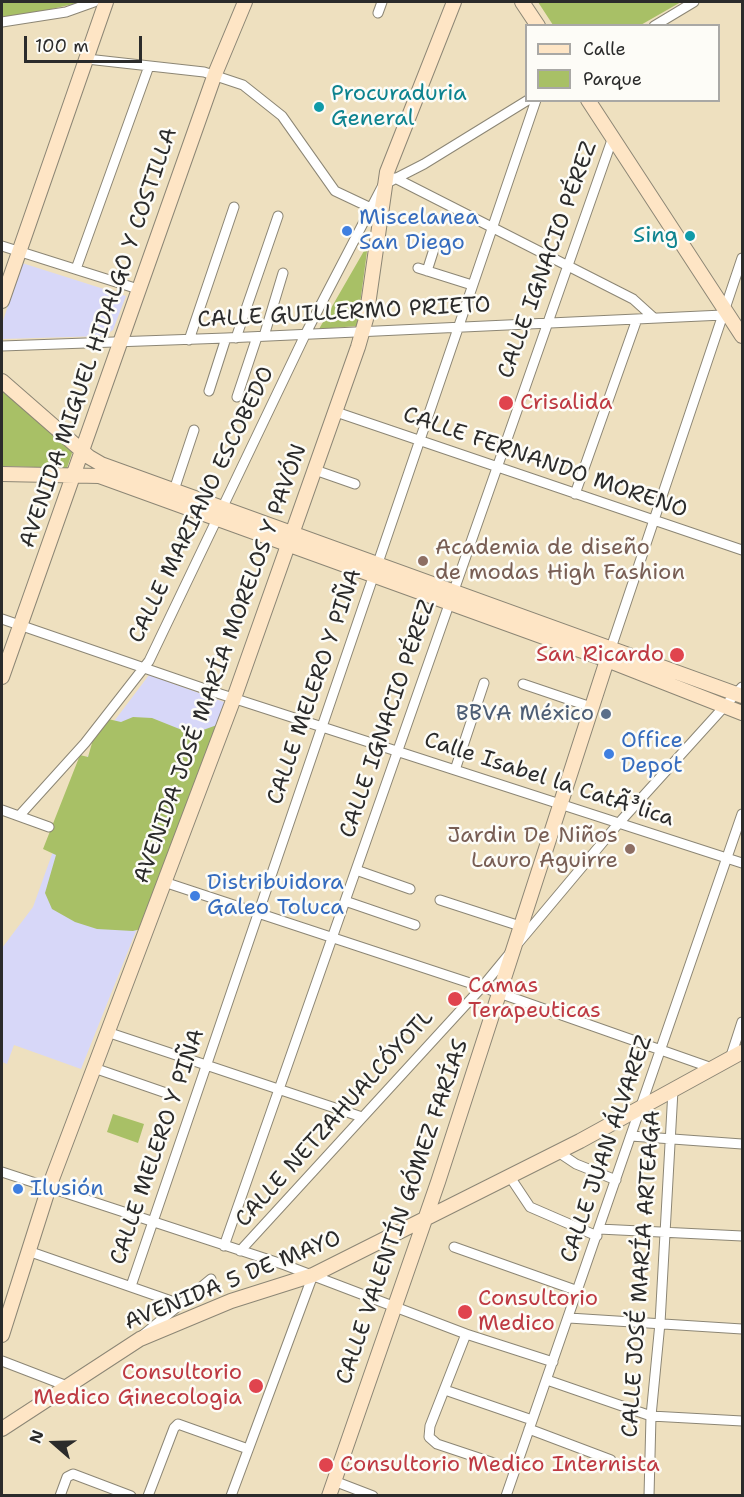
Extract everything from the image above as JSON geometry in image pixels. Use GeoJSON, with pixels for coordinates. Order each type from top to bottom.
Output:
{"type":"FeatureCollection","features":[{"type":"Feature","properties":{"kind":"main road"},"geometry":{"type":"LineString","coordinates":[[2,301],[106,2]]}},
{"type":"Feature","properties":{"kind":"main road","name":"AVENIDA MIGUEL HIDALGO Y COSTILLA"},"geometry":{"type":"LineString","coordinates":[[226,47],[228,25],[236,2]]}},
{"type":"Feature","properties":{"kind":"main road","name":"AVENIDA MIGUEL HIDALGO Y COSTILLA"},"geometry":{"type":"LineString","coordinates":[[2,677],[215,74],[245,2]]}},
{"type":"Feature","properties":{"kind":"main road","name":"AVENIDA JOSÉ MARÍA MORELOS Y PAVÓN"},"geometry":{"type":"LineString","coordinates":[[2,1335],[49,1187],[234,698],[336,412],[363,330],[389,182],[454,2]]}},
{"type":"Feature","properties":{"kind":"main road"},"geometry":{"type":"LineString","coordinates":[[522,2],[537,24]]}},
{"type":"Feature","properties":{"kind":"main road"},"geometry":{"type":"LineString","coordinates":[[589,102],[724,312],[742,336]]}},
{"type":"Feature","properties":{"kind":"main road"},"geometry":{"type":"LineString","coordinates":[[2,381],[95,461],[174,490],[220,514]]}},
{"type":"Feature","properties":{"kind":"main road"},"geometry":{"type":"LineString","coordinates":[[2,474],[99,476],[220,514],[609,654],[740,693]]}},
{"type":"Feature","properties":{"kind":"main road"},"geometry":{"type":"LineString","coordinates":[[609,654],[742,713]]}},
{"type":"Feature","properties":{"kind":"main road","name":"CALLE VALENTÍN GÓMEZ FARÍAS"},"geometry":{"type":"LineString","coordinates":[[329,1496],[425,1219],[558,804],[609,654]]}},
{"type":"Feature","properties":{"kind":"main road","name":"AVENIDA 5 DE MAYO"},"geometry":{"type":"LineString","coordinates":[[2,1429],[167,1321],[313,1275],[510,1177],[739,1054]]}},
{"type":"Feature","properties":{"kind":"street"},"geometry":{"type":"LineString","coordinates":[[2,22],[66,12],[94,2]]}},
{"type":"Feature","properties":{"kind":"street"},"geometry":{"type":"LineString","coordinates":[[378,13],[382,2]]}},
{"type":"Feature","properties":{"kind":"street"},"geometry":{"type":"LineString","coordinates":[[657,24],[694,2]]}},
{"type":"Feature","properties":{"kind":"street"},"geometry":{"type":"LineString","coordinates":[[87,59],[215,74],[243,85],[264,100],[289,124],[335,191],[371,208]]}},
{"type":"Feature","properties":{"kind":"street"},"geometry":{"type":"LineString","coordinates":[[76,270],[149,66]]}},
{"type":"Feature","properties":{"kind":"street"},"geometry":{"type":"LineString","coordinates":[[389,182],[525,102]]}},
{"type":"Feature","properties":{"kind":"street","name":"CALLE MELERO Y PIÑA"},"geometry":{"type":"LineString","coordinates":[[131,1287],[535,102]]}},
{"type":"Feature","properties":{"kind":"street","name":"CALLE IGNACIO PÉREZ"},"geometry":{"type":"LineString","coordinates":[[224,1246],[545,324],[613,137]]}},
{"type":"Feature","properties":{"kind":"street"},"geometry":{"type":"LineString","coordinates":[[389,182],[492,228],[633,299],[654,318]]}},
{"type":"Feature","properties":{"kind":"street","name":"CALLE MARIANO ESCOBEDO"},"geometry":{"type":"LineString","coordinates":[[19,816],[85,743],[145,667],[306,333],[371,208],[389,182]]}},
{"type":"Feature","properties":{"kind":"street"},"geometry":{"type":"LineString","coordinates":[[189,339],[234,207]]}},
{"type":"Feature","properties":{"kind":"street"},"geometry":{"type":"LineString","coordinates":[[209,391],[278,216]]}},
{"type":"Feature","properties":{"kind":"street"},"geometry":{"type":"LineString","coordinates":[[2,246],[138,289]]}},
{"type":"Feature","properties":{"kind":"street"},"geometry":{"type":"LineString","coordinates":[[434,249],[422,270],[472,285]]}},
{"type":"Feature","properties":{"kind":"street","name":"CALLE VALENTÍN GÓMEZ FARÍAS"},"geometry":{"type":"LineString","coordinates":[[609,654],[742,258]]}},
{"type":"Feature","properties":{"kind":"street"},"geometry":{"type":"LineString","coordinates":[[237,397],[283,273]]}},
{"type":"Feature","properties":{"kind":"street","name":"CALLE GUILLERMO PRIETO"},"geometry":{"type":"LineString","coordinates":[[2,345],[231,338],[363,330],[545,324],[724,312]]}},
{"type":"Feature","properties":{"kind":"street"},"geometry":{"type":"LineString","coordinates":[[575,494],[637,319]]}},
{"type":"Feature","properties":{"kind":"street","name":"CALLE FERNANDO MORENO"},"geometry":{"type":"LineString","coordinates":[[336,412],[742,550]]}},
{"type":"Feature","properties":{"kind":"street"},"geometry":{"type":"LineString","coordinates":[[174,490],[194,430]]}},
{"type":"Feature","properties":{"kind":"street"},"geometry":{"type":"LineString","coordinates":[[315,470],[356,484]]}},
{"type":"Feature","properties":{"kind":"street","name":"Calle Isabel la CatÃ³lica"},"geometry":{"type":"LineString","coordinates":[[2,619],[234,698],[742,863]]}},
{"type":"Feature","properties":{"kind":"street"},"geometry":{"type":"LineString","coordinates":[[454,770],[484,683]]}},
{"type":"Feature","properties":{"kind":"street"},"geometry":{"type":"LineString","coordinates":[[523,684],[591,707]]}},
{"type":"Feature","properties":{"kind":"street","name":"CALLE NETZAHUALCÓYOTL"},"geometry":{"type":"LineString","coordinates":[[240,1251],[482,987],[618,824],[740,693]]}},
{"type":"Feature","properties":{"kind":"street"},"geometry":{"type":"LineString","coordinates":[[2,810],[49,827]]}},
{"type":"Feature","properties":{"kind":"street","name":"CALLE JUAN ÁLVAREZ"},"geometry":{"type":"LineString","coordinates":[[506,1496],[640,1107],[662,1051],[742,814]]}},
{"type":"Feature","properties":{"kind":"street"},"geometry":{"type":"LineString","coordinates":[[356,870],[410,888]]}},
{"type":"Feature","properties":{"kind":"street"},"geometry":{"type":"LineString","coordinates":[[164,882],[482,987],[712,1068]]}},
{"type":"Feature","properties":{"kind":"street"},"geometry":{"type":"LineString","coordinates":[[440,900],[520,926]]}},
{"type":"Feature","properties":{"kind":"street"},"geometry":{"type":"LineString","coordinates":[[345,901],[415,925]]}},
{"type":"Feature","properties":{"kind":"street"},"geometry":{"type":"LineString","coordinates":[[739,1054],[742,1022]]}},
{"type":"Feature","properties":{"kind":"street"},"geometry":{"type":"LineString","coordinates":[[107,1032],[362,1117]]}},
{"type":"Feature","properties":{"kind":"street"},"geometry":{"type":"LineString","coordinates":[[94,1068],[169,1094]]}},
{"type":"Feature","properties":{"kind":"street","name":"CALLE JOSÉ MARÍA ARTEAGA"},"geometry":{"type":"LineString","coordinates":[[649,1496],[651,1416],[660,1323],[673,1090]]}},
{"type":"Feature","properties":{"kind":"street"},"geometry":{"type":"LineString","coordinates":[[631,1136],[742,1144]]}},
{"type":"Feature","properties":{"kind":"street"},"geometry":{"type":"LineString","coordinates":[[558,1152],[576,1164],[616,1180]]}},
{"type":"Feature","properties":{"kind":"street"},"geometry":{"type":"LineString","coordinates":[[2,1172],[313,1275],[466,1334],[553,1362]]}},
{"type":"Feature","properties":{"kind":"street"},"geometry":{"type":"LineString","coordinates":[[510,1177],[530,1207],[598,1233],[664,1231],[742,1236]]}},
{"type":"Feature","properties":{"kind":"street"},"geometry":{"type":"LineString","coordinates":[[454,1247],[578,1291]]}},
{"type":"Feature","properties":{"kind":"street"},"geometry":{"type":"LineString","coordinates":[[28,1251],[180,1304]]}},
{"type":"Feature","properties":{"kind":"street"},"geometry":{"type":"LineString","coordinates":[[231,1496],[313,1275]]}},
{"type":"Feature","properties":{"kind":"street"},"geometry":{"type":"LineString","coordinates":[[167,1321],[180,1304],[211,1278]]}},
{"type":"Feature","properties":{"kind":"street"},"geometry":{"type":"LineString","coordinates":[[569,1318],[742,1329]]}},
{"type":"Feature","properties":{"kind":"street"},"geometry":{"type":"LineString","coordinates":[[466,1334],[428,1433],[429,1437],[437,1444],[515,1470]]}},
{"type":"Feature","properties":{"kind":"street"},"geometry":{"type":"LineString","coordinates":[[2,1361],[67,1386]]}},
{"type":"Feature","properties":{"kind":"street"},"geometry":{"type":"LineString","coordinates":[[547,1380],[651,1416],[742,1421]]}},
{"type":"Feature","properties":{"kind":"street"},"geometry":{"type":"LineString","coordinates":[[445,1390],[531,1424],[610,1460]]}},
{"type":"Feature","properties":{"kind":"street"},"geometry":{"type":"LineString","coordinates":[[148,1496],[174,1428],[178,1424],[248,1449]]}},
{"type":"Feature","properties":{"kind":"street"},"geometry":{"type":"LineString","coordinates":[[60,1496],[67,1477],[73,1474],[131,1496]]}},
{"type":"Feature","properties":{"kind":"street"},"geometry":{"type":"LineString","coordinates":[[334,1481],[373,1496]]}},
{"type":"Feature","properties":{"kind":"shaded area"},"geometry":{"type":"Polygon","coordinates":[[[22,263],[126,296],[113,330],[104,336],[2,339],[2,324],[22,263]]]}},
{"type":"Feature","properties":{"kind":"shaded area"},"geometry":{"type":"Polygon","coordinates":[[[149,675],[227,703],[81,1069],[14,1045],[7,1064],[2,1062],[2,948],[33,907],[87,757],[149,675]]]}},
{"type":"Feature","properties":{"kind":"green space"},"geometry":{"type":"Polygon","coordinates":[[[2,2],[82,2],[30,14],[2,17],[2,2]]]}},
{"type":"Feature","properties":{"kind":"green space"},"geometry":{"type":"Polygon","coordinates":[[[538,2],[681,2],[642,24],[552,24],[538,2]]]}},
{"type":"Feature","properties":{"kind":"green space"},"geometry":{"type":"Polygon","coordinates":[[[368,244],[357,326],[319,329],[368,244]]]}},
{"type":"Feature","properties":{"kind":"green space"},"geometry":{"type":"Polygon","coordinates":[[[2,387],[74,447],[67,468],[2,466],[2,387]]]}},
{"type":"Feature","properties":{"kind":"green space"},"geometry":{"type":"Polygon","coordinates":[[[133,717],[152,718],[192,734],[217,725],[141,929],[133,931],[97,929],[75,922],[52,909],[45,893],[56,855],[43,849],[80,755],[88,757],[94,736],[108,719],[121,722],[133,717]]]}},
{"type":"Feature","properties":{"kind":"green space"},"geometry":{"type":"Polygon","coordinates":[[[113,1114],[144,1124],[138,1143],[107,1132],[113,1114]]]}},
{"type":"Feature","properties":{"kind":"place","name":"Procuraduria General"},"geometry":{"type":"Point","coordinates":[319,107]}},
{"type":"Feature","properties":{"kind":"place","name":"Miscelanea San Diego"},"geometry":{"type":"Point","coordinates":[347,231]}},
{"type":"Feature","properties":{"kind":"place","name":"Sing"},"geometry":{"type":"Point","coordinates":[690,236]}},
{"type":"Feature","properties":{"kind":"place","name":"Crisalida"},"geometry":{"type":"Point","coordinates":[506,403]}},
{"type":"Feature","properties":{"kind":"place","name":"Academia de diseño de modas High Fashion"},"geometry":{"type":"Point","coordinates":[423,561]}},
{"type":"Feature","properties":{"kind":"place","name":"San Ricardo"},"geometry":{"type":"Point","coordinates":[677,655]}},
{"type":"Feature","properties":{"kind":"place","name":"BBVA México"},"geometry":{"type":"Point","coordinates":[606,714]}},
{"type":"Feature","properties":{"kind":"place","name":"Office Depot"},"geometry":{"type":"Point","coordinates":[609,754]}},
{"type":"Feature","properties":{"kind":"place","name":"Jardin De Niños Lauro Aguirre"},"geometry":{"type":"Point","coordinates":[630,849]}},
{"type":"Feature","properties":{"kind":"place","name":"Distribuidora Galeo Toluca"},"geometry":{"type":"Point","coordinates":[195,896]}},
{"type":"Feature","properties":{"kind":"place","name":"Camas Terapeuticas"},"geometry":{"type":"Point","coordinates":[455,999]}},
{"type":"Feature","properties":{"kind":"place","name":"Ilusión"},"geometry":{"type":"Point","coordinates":[18,1189]}},
{"type":"Feature","properties":{"kind":"place","name":"Consultorio Medico"},"geometry":{"type":"Point","coordinates":[465,1312]}},
{"type":"Feature","properties":{"kind":"place","name":"Consultorio Medico Ginecologia"},"geometry":{"type":"Point","coordinates":[256,1386]}},
{"type":"Feature","properties":{"kind":"place","name":"Consultorio Medico Internista"},"geometry":{"type":"Point","coordinates":[326,1465]}}]}
